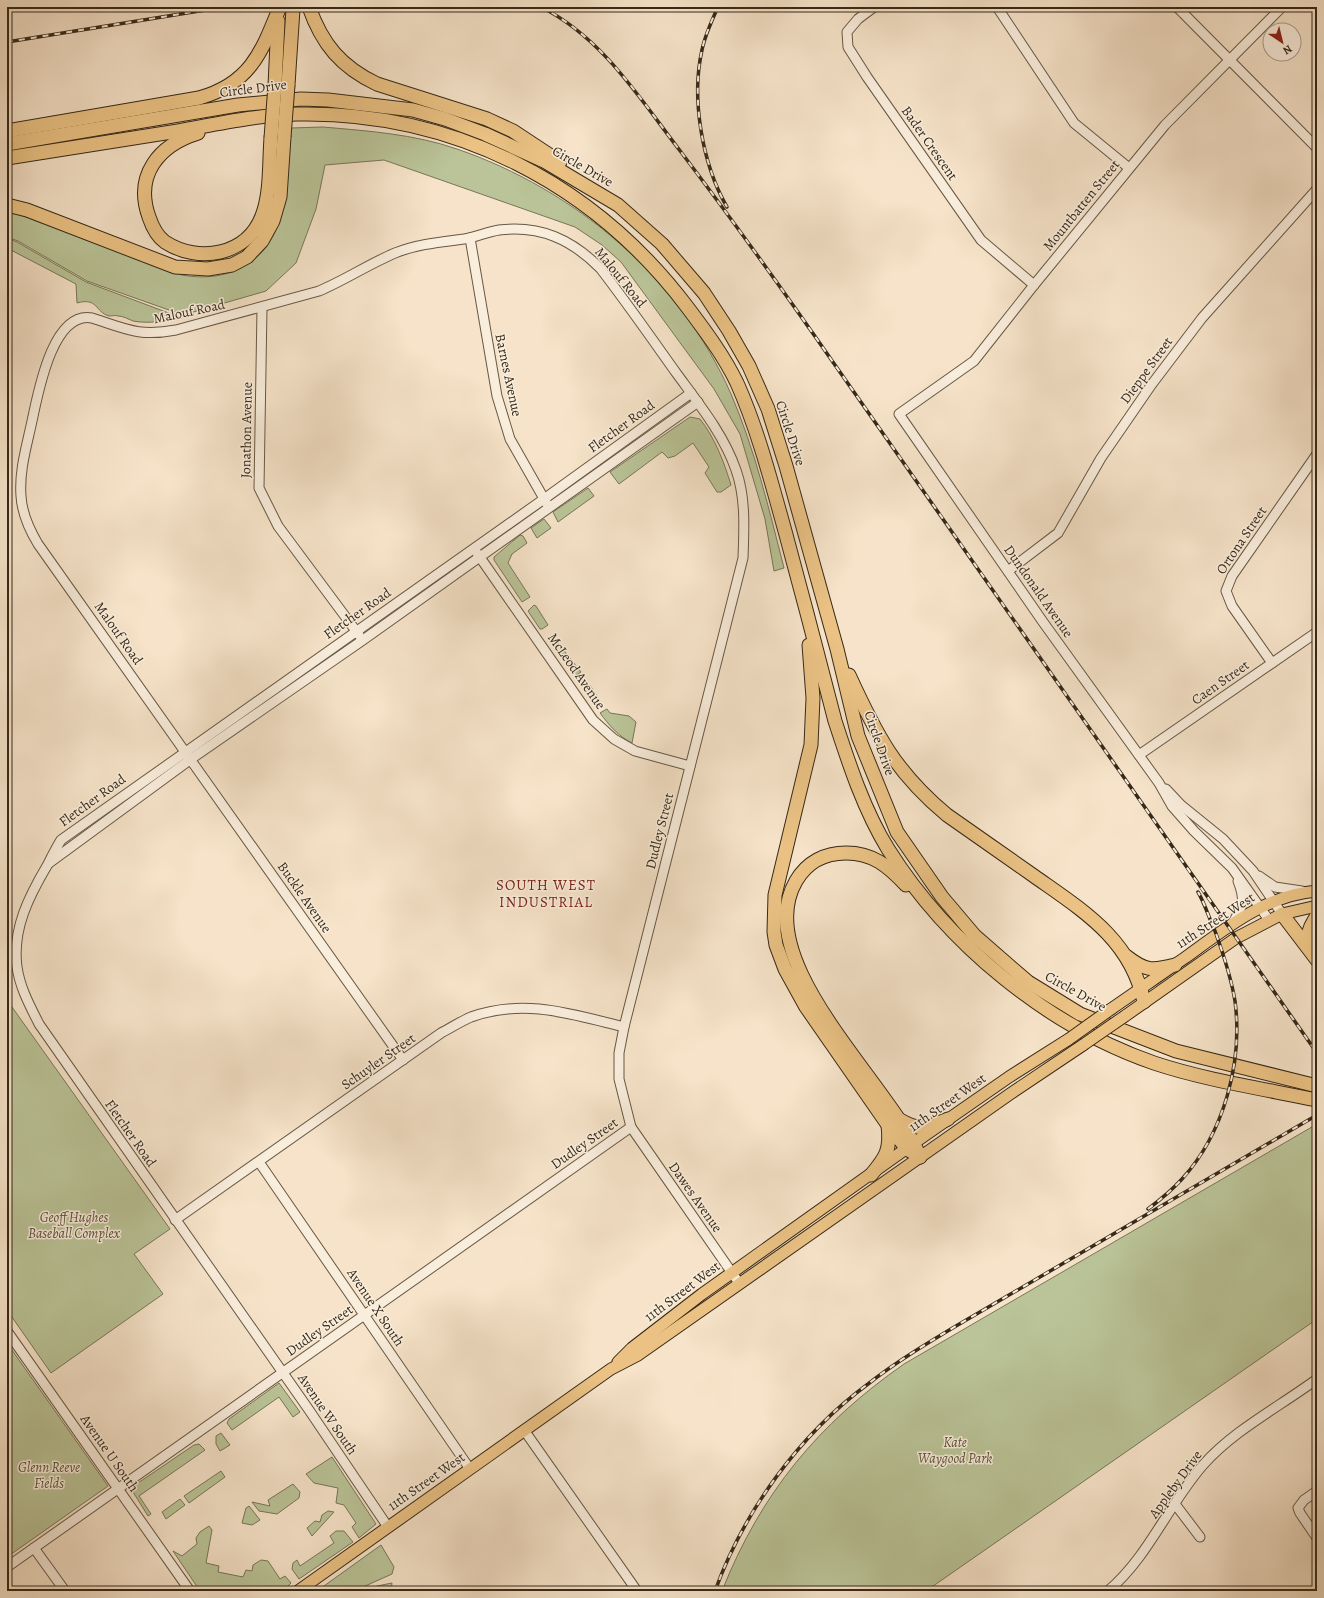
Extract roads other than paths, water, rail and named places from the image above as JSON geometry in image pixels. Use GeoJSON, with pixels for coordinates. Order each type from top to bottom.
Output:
{"type":"FeatureCollection","features":[{"type":"Feature","properties":{"kind":"highway"},"geometry":{"type":"LineString","coordinates":[[309,7],[319,30],[334,54],[344,64],[363,78],[487,119],[513,131],[540,147],[618,205]]}},
{"type":"Feature","properties":{"kind":"highway"},"geometry":{"type":"LineString","coordinates":[[7,205],[26,210],[175,267],[208,268],[232,265],[246,257],[262,241],[273,221],[280,197],[284,137],[279,8]]}},
{"type":"Feature","properties":{"kind":"highway"},"geometry":{"type":"LineString","coordinates":[[7,131],[199,98],[219,92],[234,82],[251,66],[263,49],[279,8]]}},
{"type":"Feature","properties":{"kind":"highway"},"geometry":{"type":"LineString","coordinates":[[244,120],[196,133],[183,139],[157,157],[148,171],[144,193],[147,212],[152,226],[164,242],[185,251],[204,254],[224,252],[239,244],[254,232],[262,217],[266,204],[271,138],[282,85],[293,8]]}},
{"type":"Feature","properties":{"kind":"highway","name":"Circle Drive"},"geometry":{"type":"LineString","coordinates":[[7,144],[238,104],[301,99],[328,100],[413,110],[445,119],[485,134],[544,161],[618,205],[662,244],[704,293],[729,331],[749,366],[768,409],[837,650],[858,736],[897,832],[942,897],[975,936],[1028,982],[1080,1014],[1176,1051],[1317,1086]]}},
{"type":"Feature","properties":{"kind":"highway","name":"Circle Drive"},"geometry":{"type":"LineString","coordinates":[[7,158],[244,120],[294,114],[339,115],[416,126],[454,136],[502,155],[564,189],[630,242],[672,286],[716,346],[737,383],[768,470],[835,722],[869,812],[888,848],[915,887],[946,923],[979,957],[1028,996],[1056,1015],[1122,1051],[1155,1063],[1181,1070],[1317,1100]]}},
{"type":"Feature","properties":{"kind":"highway"},"geometry":{"type":"LineString","coordinates":[[806,609],[813,698],[811,745],[776,895],[774,932],[776,945],[785,969],[799,996],[920,1157]]}},
{"type":"Feature","properties":{"kind":"highway"},"geometry":{"type":"LineString","coordinates":[[837,650],[872,727],[891,758],[927,799],[947,815],[1103,927],[1125,955],[1141,989],[1144,1002]]}},
{"type":"Feature","properties":{"kind":"highway"},"geometry":{"type":"LineString","coordinates":[[946,923],[893,872],[878,860],[859,853],[831,854],[820,858],[809,865],[801,873],[795,883],[787,910],[789,942],[799,970],[822,1010],[894,1123],[920,1128],[948,1119]]}},
{"type":"Feature","properties":{"kind":"highway"},"geometry":{"type":"LineString","coordinates":[[1282,914],[1317,960]]}},
{"type":"Feature","properties":{"kind":"highway"},"geometry":{"type":"LineString","coordinates":[[1305,943],[1317,915]]}},
{"type":"Feature","properties":{"kind":"highway"},"geometry":{"type":"LineString","coordinates":[[1125,955],[1139,966],[1154,970],[1174,965]]}},
{"type":"Feature","properties":{"kind":"highway"},"geometry":{"type":"LineString","coordinates":[[870,1175],[887,1152],[894,1123]]}},
{"type":"Feature","properties":{"kind":"main road","name":"11th Street West"},"geometry":{"type":"LineString","coordinates":[[611,1369],[632,1348],[732,1273],[1009,1076],[1069,1039],[1232,924],[1273,901],[1313,891]]}},
{"type":"Feature","properties":{"kind":"main road","name":"11th Street West"},"geometry":{"type":"LineString","coordinates":[[298,1591],[611,1369],[638,1355],[920,1157],[1125,1016],[1221,947],[1282,914],[1317,906]]}},
{"type":"Feature","properties":{"kind":"street","name":"Bader Crescent"},"geometry":{"type":"LineString","coordinates":[[874,7],[846,32],[848,46],[867,77],[981,240],[1034,285]]}},
{"type":"Feature","properties":{"kind":"street"},"geometry":{"type":"LineString","coordinates":[[997,7],[1074,123],[1129,168]]}},
{"type":"Feature","properties":{"kind":"street"},"geometry":{"type":"LineString","coordinates":[[1177,7],[1317,148]]}},
{"type":"Feature","properties":{"kind":"street","name":"Mountbatten Street"},"geometry":{"type":"LineString","coordinates":[[899,414],[974,361],[1165,125],[1282,7]]}},
{"type":"Feature","properties":{"kind":"street","name":"Dieppe Street"},"geometry":{"type":"LineString","coordinates":[[1008,571],[1058,534],[1101,458],[1152,384],[1202,318],[1317,189]]}},
{"type":"Feature","properties":{"kind":"street","name":"Malouf Road"},"geometry":{"type":"LineString","coordinates":[[185,751],[38,544],[29,528],[23,509],[21,495],[23,462],[43,372],[48,358],[60,338],[72,323],[85,317],[139,333],[161,333],[262,308],[330,287],[397,252],[419,246],[470,238],[499,230],[533,231],[556,237],[581,251],[600,268],[691,393]]}},
{"type":"Feature","properties":{"kind":"street","name":"Barnes Avenue"},"geometry":{"type":"LineString","coordinates":[[470,238],[497,396],[510,439],[550,507]]}},
{"type":"Feature","properties":{"kind":"street","name":"Jonathon Avenue"},"geometry":{"type":"LineString","coordinates":[[262,308],[259,488],[278,526],[363,640]]}},
{"type":"Feature","properties":{"kind":"street","name":"Dudley Street"},"geometry":{"type":"LineString","coordinates":[[7,1567],[631,1127],[619,1078],[619,1053],[624,1027],[740,576],[743,558],[744,532],[741,489],[736,470],[724,442],[691,393]]}},
{"type":"Feature","properties":{"kind":"street","name":"Fletcher Road"},"geometry":{"type":"LineString","coordinates":[[175,1220],[39,1024],[25,996],[17,967],[17,938],[24,910],[37,880],[48,864],[61,840],[355,631],[474,549],[691,393]]}},
{"type":"Feature","properties":{"kind":"street","name":"Fletcher Road"},"geometry":{"type":"LineString","coordinates":[[48,864],[191,759],[363,640],[698,402]]}},
{"type":"Feature","properties":{"kind":"street","name":"Dundonald Avenue"},"geometry":{"type":"LineString","coordinates":[[899,414],[1008,571],[1159,783],[1172,806],[1194,831],[1232,868],[1269,920]]}},
{"type":"Feature","properties":{"kind":"street","name":"Ortona Street"},"geometry":{"type":"LineString","coordinates":[[1272,664],[1232,606],[1226,591],[1232,576],[1317,454]]}},
{"type":"Feature","properties":{"kind":"street","name":"McLeod Avenue"},"geometry":{"type":"LineString","coordinates":[[474,549],[594,720],[614,739],[635,751],[690,766]]}},
{"type":"Feature","properties":{"kind":"street","name":"Caen Street"},"geometry":{"type":"LineString","coordinates":[[1139,755],[1317,632]]}},
{"type":"Feature","properties":{"kind":"street","name":"Buckle Avenue"},"geometry":{"type":"LineString","coordinates":[[185,751],[403,1060]]}},
{"type":"Feature","properties":{"kind":"street","name":"Dundonald Avenue"},"geometry":{"type":"LineString","coordinates":[[1159,783],[1181,805],[1223,839],[1253,871],[1282,914]]}},
{"type":"Feature","properties":{"kind":"street","name":"Dundonald Avenue"},"geometry":{"type":"LineString","coordinates":[[1232,868],[1244,900],[1242,908],[1232,924]]}},
{"type":"Feature","properties":{"kind":"street","name":"Dundonald Avenue"},"geometry":{"type":"LineString","coordinates":[[1253,871],[1275,887],[1313,891]]}},
{"type":"Feature","properties":{"kind":"street","name":"Schuyler Street"},"geometry":{"type":"LineString","coordinates":[[175,1220],[441,1033],[470,1018],[514,1007],[553,1010],[624,1027]]}},
{"type":"Feature","properties":{"kind":"street","name":"Dawes Avenue"},"geometry":{"type":"LineString","coordinates":[[631,1127],[739,1283]]}},
{"type":"Feature","properties":{"kind":"street","name":"Avenue X South"},"geometry":{"type":"LineString","coordinates":[[259,1162],[470,1468]]}},
{"type":"Feature","properties":{"kind":"street","name":"Avenue W South"},"geometry":{"type":"LineString","coordinates":[[175,1220],[283,1373],[388,1527]]}},
{"type":"Feature","properties":{"kind":"street","name":"Avenue U South"},"geometry":{"type":"LineString","coordinates":[[7,1331],[190,1591]]}},
{"type":"Feature","properties":{"kind":"street","name":"Appleby Drive"},"geometry":{"type":"LineString","coordinates":[[1108,1591],[1119,1587],[1192,1478],[1212,1455],[1238,1434],[1317,1379]]}},
{"type":"Feature","properties":{"kind":"street"},"geometry":{"type":"LineString","coordinates":[[524,1430],[637,1591]]}},
{"type":"Feature","properties":{"kind":"street"},"geometry":{"type":"LineString","coordinates":[[1317,1491],[1304,1500],[1298,1508],[1317,1538]]}},
{"type":"Feature","properties":{"kind":"street"},"geometry":{"type":"LineString","coordinates":[[1175,1504],[1200,1537]]}},
{"type":"Feature","properties":{"kind":"street"},"geometry":{"type":"LineString","coordinates":[[34,1548],[65,1591]]}},
{"type":"Feature","properties":{"kind":"railway"},"geometry":{"type":"LineString","coordinates":[[7,42],[224,7]]}},
{"type":"Feature","properties":{"kind":"railway"},"geometry":{"type":"LineString","coordinates":[[541,7],[563,20],[583,35],[619,71],[651,111],[816,338],[1317,1053]]}},
{"type":"Feature","properties":{"kind":"railway"},"geometry":{"type":"LineString","coordinates":[[718,7],[711,22],[702,50],[699,69],[698,109],[705,151],[718,190],[727,207]]}},
{"type":"Feature","properties":{"kind":"railway"},"geometry":{"type":"LineString","coordinates":[[1148,1209],[1174,1187],[1197,1161],[1219,1119],[1233,1072],[1237,1024],[1235,1001],[1218,939],[1198,892]]}},
{"type":"Feature","properties":{"kind":"railway"},"geometry":{"type":"LineString","coordinates":[[715,1591],[741,1532],[776,1477],[819,1427],[843,1404],[868,1384],[922,1346],[1317,1115]]}},
{"type":"Feature","properties":{"kind":"district","name":"SOUTH WEST INDUSTRIAL"},"geometry":{"type":"Point","coordinates":[546,894]}},
{"type":"Feature","properties":{"kind":"park label","name":"Geoff Hughes Baseball Complex"},"geometry":{"type":"Point","coordinates":[74,1226]}},
{"type":"Feature","properties":{"kind":"park label","name":"Kate Waygood Park"},"geometry":{"type":"Point","coordinates":[955,1450]}},
{"type":"Feature","properties":{"kind":"park label","name":"Glenn Reeve Fields"},"geometry":{"type":"Point","coordinates":[49,1476]}}]}
